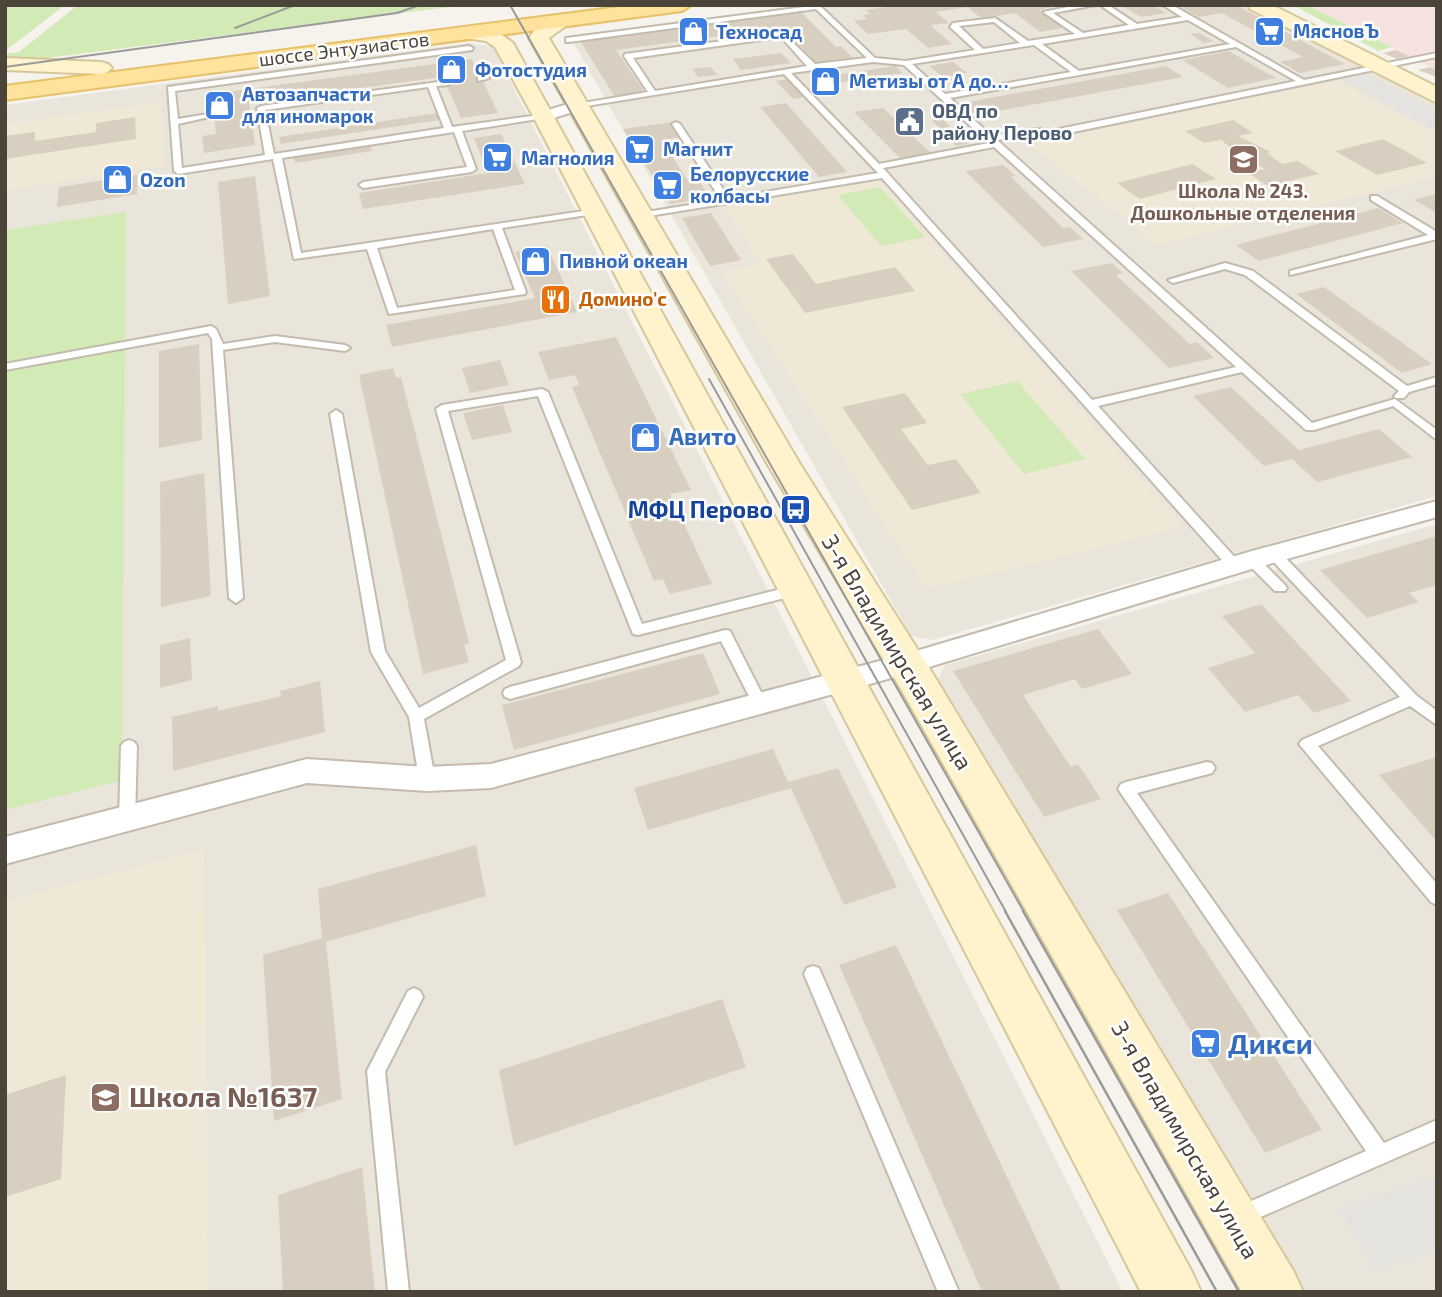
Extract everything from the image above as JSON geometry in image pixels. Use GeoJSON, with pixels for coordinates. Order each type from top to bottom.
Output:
{"type":"FeatureCollection","features":[{"type":"Feature","properties":{"kind":"main road","name":"шоссе Энтузиастов"},"geometry":{"type":"LineString","coordinates":[[5,80],[593,5]]}},
{"type":"Feature","properties":{"kind":"main road","name":"шоссе Энтузиастов"},"geometry":{"type":"LineString","coordinates":[[5,93],[566,30],[682,5]]}},
{"type":"Feature","properties":{"kind":"street"},"geometry":{"type":"LineString","coordinates":[[1257,5],[1437,96]]}},
{"type":"Feature","properties":{"kind":"street","name":"3-я Владимирская улица"},"geometry":{"type":"LineString","coordinates":[[566,30],[545,29],[539,38],[799,491],[906,664],[1274,1292]]}},
{"type":"Feature","properties":{"kind":"street"},"geometry":{"type":"LineString","coordinates":[[467,40],[491,36],[503,43],[1172,1292]]}},
{"type":"Feature","properties":{"kind":"street"},"geometry":{"type":"LineString","coordinates":[[5,64],[101,68]]}},
{"type":"Feature","properties":{"kind":"street"},"geometry":{"type":"LineString","coordinates":[[544,116],[577,106]]}},
{"type":"Feature","properties":{"kind":"street"},"geometry":{"type":"LineString","coordinates":[[5,851],[307,771],[427,779],[491,776],[906,664],[1253,560],[1437,509]]}},
{"type":"Feature","properties":{"kind":"lane"},"geometry":{"type":"LineString","coordinates":[[1081,35],[1047,12],[1093,5]]}},
{"type":"Feature","properties":{"kind":"lane"},"geometry":{"type":"LineString","coordinates":[[1103,5],[1136,27]]}},
{"type":"Feature","properties":{"kind":"lane"},"geometry":{"type":"LineString","coordinates":[[1166,5],[1304,83]]}},
{"type":"Feature","properties":{"kind":"lane"},"geometry":{"type":"LineString","coordinates":[[566,30],[821,6],[873,60]]}},
{"type":"Feature","properties":{"kind":"lane"},"geometry":{"type":"LineString","coordinates":[[577,106],[785,71],[873,60],[906,63],[1189,18]]}},
{"type":"Feature","properties":{"kind":"lane"},"geometry":{"type":"LineString","coordinates":[[981,51],[953,25],[995,20],[1077,73]]}},
{"type":"Feature","properties":{"kind":"lane"},"geometry":{"type":"LineString","coordinates":[[652,92],[628,56],[783,35],[813,67]]}},
{"type":"Feature","properties":{"kind":"lane"},"geometry":{"type":"LineString","coordinates":[[467,40],[172,89],[178,171],[544,116]]}},
{"type":"Feature","properties":{"kind":"lane"},"geometry":{"type":"LineString","coordinates":[[944,97],[1237,45]]}},
{"type":"Feature","properties":{"kind":"lane"},"geometry":{"type":"LineString","coordinates":[[640,216],[803,191],[1032,132],[1054,133],[1437,55]]}},
{"type":"Feature","properties":{"kind":"lane"},"geometry":{"type":"LineString","coordinates":[[906,63],[1310,427],[1395,402],[1405,390],[1437,380]]}},
{"type":"Feature","properties":{"kind":"lane"},"geometry":{"type":"LineString","coordinates":[[785,71],[880,171],[1090,404],[1280,588]]}},
{"type":"Feature","properties":{"kind":"lane"},"geometry":{"type":"LineString","coordinates":[[250,110],[446,83]]}},
{"type":"Feature","properties":{"kind":"lane"},"geometry":{"type":"LineString","coordinates":[[363,185],[472,169],[431,84]]}},
{"type":"Feature","properties":{"kind":"lane"},"geometry":{"type":"LineString","coordinates":[[261,108],[297,257],[594,211]]}},
{"type":"Feature","properties":{"kind":"lane"},"geometry":{"type":"LineString","coordinates":[[174,122],[214,115]]}},
{"type":"Feature","properties":{"kind":"lane"},"geometry":{"type":"LineString","coordinates":[[676,124],[726,201]]}},
{"type":"Feature","properties":{"kind":"lane"},"geometry":{"type":"LineString","coordinates":[[1374,198],[1436,236]]}},
{"type":"Feature","properties":{"kind":"lane"},"geometry":{"type":"LineString","coordinates":[[371,245],[393,312],[521,292],[497,227]]}},
{"type":"Feature","properties":{"kind":"lane"},"geometry":{"type":"LineString","coordinates":[[1293,273],[1436,236]]}},
{"type":"Feature","properties":{"kind":"lane"},"geometry":{"type":"LineString","coordinates":[[1173,280],[1225,266],[1249,273],[1405,390]]}},
{"type":"Feature","properties":{"kind":"lane"},"geometry":{"type":"LineString","coordinates":[[5,367],[211,329],[217,339],[218,348],[236,598]]}},
{"type":"Feature","properties":{"kind":"lane"},"geometry":{"type":"LineString","coordinates":[[218,348],[275,339],[345,348]]}},
{"type":"Feature","properties":{"kind":"lane"},"geometry":{"type":"LineString","coordinates":[[1090,404],[1244,368]]}},
{"type":"Feature","properties":{"kind":"lane"},"geometry":{"type":"LineString","coordinates":[[416,716],[514,662],[442,409],[542,392],[638,630],[797,590]]}},
{"type":"Feature","properties":{"kind":"lane"},"geometry":{"type":"LineString","coordinates":[[1395,402],[1437,436]]}},
{"type":"Feature","properties":{"kind":"lane"},"geometry":{"type":"LineString","coordinates":[[336,414],[378,652],[416,716],[427,779]]}},
{"type":"Feature","properties":{"kind":"lane"},"geometry":{"type":"LineString","coordinates":[[1253,560],[1437,719]]}},
{"type":"Feature","properties":{"kind":"lane"},"geometry":{"type":"LineString","coordinates":[[510,693],[725,635],[760,704]]}},
{"type":"Feature","properties":{"kind":"lane"},"geometry":{"type":"LineString","coordinates":[[1411,699],[1307,744],[1437,897]]}},
{"type":"Feature","properties":{"kind":"lane"},"geometry":{"type":"LineString","coordinates":[[127,820],[129,746]]}},
{"type":"Feature","properties":{"kind":"lane"},"geometry":{"type":"LineString","coordinates":[[1208,768],[1126,789],[1380,1155]]}},
{"type":"Feature","properties":{"kind":"lane"},"geometry":{"type":"LineString","coordinates":[[813,974],[945,1291]]}},
{"type":"Feature","properties":{"kind":"lane"},"geometry":{"type":"LineString","coordinates":[[399,1292],[376,1072],[414,998]]}},
{"type":"Feature","properties":{"kind":"lane"},"geometry":{"type":"LineString","coordinates":[[1232,1220],[1437,1130]]}},
{"type":"Feature","properties":{"kind":"shaded area"},"geometry":{"type":"Polygon","coordinates":[[[818,5],[1241,5],[1437,106],[1437,496],[932,640],[911,636],[573,42],[582,37],[818,5]]]}},
{"type":"Feature","properties":{"kind":"shaded area"},"geometry":{"type":"Polygon","coordinates":[[[1306,5],[1437,5],[1437,70],[1396,50],[1306,5]]]}},
{"type":"Feature","properties":{"kind":"shaded area"},"geometry":{"type":"Polygon","coordinates":[[[470,43],[493,47],[1123,1292],[5,1292],[5,105],[470,43]]]}},
{"type":"Feature","properties":{"kind":"shaded area"},"geometry":{"type":"Polygon","coordinates":[[[1367,74],[1437,111],[1437,133],[1339,80],[1367,74]]]}},
{"type":"Feature","properties":{"kind":"shaded area","name":"Школа № 243. Дошкольные отделения"},"geometry":{"type":"Polygon","coordinates":[[[1339,80],[1437,133],[1437,176],[1157,245],[1029,144],[1339,80]]]}},
{"type":"Feature","properties":{"kind":"shaded area"},"geometry":{"type":"Polygon","coordinates":[[[161,102],[163,166],[5,190],[5,124],[161,102]]]}},
{"type":"Feature","properties":{"kind":"shaded area"},"geometry":{"type":"Polygon","coordinates":[[[879,180],[1183,527],[926,589],[722,271],[760,264],[725,207],[879,180]]]}},
{"type":"Feature","properties":{"kind":"shaded area"},"geometry":{"type":"Polygon","coordinates":[[[1437,524],[1437,1292],[1299,1292],[937,681],[945,665],[1437,524]]]}},
{"type":"Feature","properties":{"kind":"shaded area","name":"Школа №1637"},"geometry":{"type":"Polygon","coordinates":[[[204,849],[208,1292],[5,1292],[5,902],[204,849]]]}},
{"type":"Feature","properties":{"kind":"shaded area"},"geometry":{"type":"Polygon","coordinates":[[[1437,1176],[1437,1248],[1376,1271],[1339,1210],[1437,1176]]]}},
{"type":"Feature","properties":{"kind":"green space"},"geometry":{"type":"Polygon","coordinates":[[[5,5],[65,5],[5,51],[5,5]]]}},
{"type":"Feature","properties":{"kind":"green space"},"geometry":{"type":"Polygon","coordinates":[[[78,5],[465,5],[47,58],[5,59],[5,54],[19,52],[78,5]]]}},
{"type":"Feature","properties":{"kind":"green space"},"geometry":{"type":"Polygon","coordinates":[[[1293,5],[1307,5],[1392,47],[1378,51],[1293,5]]]}},
{"type":"Feature","properties":{"kind":"green space"},"geometry":{"type":"Polygon","coordinates":[[[880,187],[925,237],[881,246],[838,195],[880,187]]]}},
{"type":"Feature","properties":{"kind":"green space"},"geometry":{"type":"Polygon","coordinates":[[[126,212],[122,780],[5,810],[6,230],[126,212]]]}},
{"type":"Feature","properties":{"kind":"green space"},"geometry":{"type":"Polygon","coordinates":[[[1017,381],[1085,459],[1024,474],[960,394],[1017,381]]]}},
{"type":"Feature","properties":{"kind":"building"},"geometry":{"type":"Polygon","coordinates":[[[899,5],[1061,5],[1038,10],[1063,28],[1040,32],[1015,13],[981,18],[967,7],[936,12],[949,23],[930,25],[952,44],[928,48],[906,29],[868,34],[854,21],[867,19],[863,15],[871,14],[866,10],[899,5]]]}},
{"type":"Feature","properties":{"kind":"building"},"geometry":{"type":"Polygon","coordinates":[[[1121,5],[1153,5],[1166,13],[1141,17],[1121,5]]]}},
{"type":"Feature","properties":{"kind":"building"},"geometry":{"type":"Polygon","coordinates":[[[1197,5],[1236,5],[1345,64],[1300,73],[1280,62],[1303,57],[1222,13],[1199,17],[1182,8],[1197,5]]]}},
{"type":"Feature","properties":{"kind":"building"},"geometry":{"type":"Polygon","coordinates":[[[801,12],[836,47],[841,46],[853,58],[816,63],[788,33],[791,32],[786,27],[616,50],[645,92],[615,97],[580,41],[801,12]]]}},
{"type":"Feature","properties":{"kind":"building"},"geometry":{"type":"Polygon","coordinates":[[[1199,33],[1214,41],[1204,43],[1190,34],[1199,33]]]}},
{"type":"Feature","properties":{"kind":"building"},"geometry":{"type":"Polygon","coordinates":[[[1396,50],[1409,56],[1397,59],[1383,53],[1396,50]]]}},
{"type":"Feature","properties":{"kind":"building"},"geometry":{"type":"Polygon","coordinates":[[[1229,51],[1276,78],[1228,88],[1182,60],[1229,51]]]}},
{"type":"Feature","properties":{"kind":"building"},"geometry":{"type":"Polygon","coordinates":[[[781,53],[791,63],[741,70],[733,59],[781,53]]]}},
{"type":"Feature","properties":{"kind":"building"},"geometry":{"type":"Polygon","coordinates":[[[472,59],[498,113],[461,118],[443,77],[249,103],[255,145],[204,153],[202,136],[216,134],[212,94],[472,59]]]}},
{"type":"Feature","properties":{"kind":"building"},"geometry":{"type":"Polygon","coordinates":[[[953,62],[967,73],[943,77],[929,66],[953,62]]]}},
{"type":"Feature","properties":{"kind":"building"},"geometry":{"type":"Polygon","coordinates":[[[895,66],[903,73],[824,85],[816,78],[895,66]]]}},
{"type":"Feature","properties":{"kind":"building"},"geometry":{"type":"Polygon","coordinates":[[[1166,66],[1183,77],[976,115],[962,103],[1166,66]]]}},
{"type":"Feature","properties":{"kind":"building"},"geometry":{"type":"Polygon","coordinates":[[[711,67],[717,75],[698,77],[692,69],[711,67]]]}},
{"type":"Feature","properties":{"kind":"building"},"geometry":{"type":"Polygon","coordinates":[[[1430,67],[1437,70],[1437,77],[1418,70],[1430,67]]]}},
{"type":"Feature","properties":{"kind":"building"},"geometry":{"type":"Polygon","coordinates":[[[787,79],[805,97],[793,99],[776,81],[787,79]]]}},
{"type":"Feature","properties":{"kind":"building"},"geometry":{"type":"Polygon","coordinates":[[[786,103],[847,172],[819,177],[760,107],[786,103]]]}},
{"type":"Feature","properties":{"kind":"building"},"geometry":{"type":"Polygon","coordinates":[[[883,108],[931,153],[901,159],[854,112],[883,108]]]}},
{"type":"Feature","properties":{"kind":"building"},"geometry":{"type":"Polygon","coordinates":[[[437,113],[439,120],[281,144],[279,137],[437,113]]]}},
{"type":"Feature","properties":{"kind":"building"},"geometry":{"type":"Polygon","coordinates":[[[135,117],[136,139],[5,159],[5,136],[35,132],[35,141],[96,132],[96,123],[135,117]]]}},
{"type":"Feature","properties":{"kind":"building"},"geometry":{"type":"Polygon","coordinates":[[[942,119],[968,144],[956,146],[932,120],[942,119]]]}},
{"type":"Feature","properties":{"kind":"building"},"geometry":{"type":"Polygon","coordinates":[[[1233,120],[1253,133],[1238,136],[1271,152],[1267,153],[1282,164],[1298,161],[1319,174],[1268,186],[1248,173],[1265,169],[1245,158],[1240,159],[1230,152],[1235,151],[1221,140],[1204,143],[1185,131],[1233,120]]]}},
{"type":"Feature","properties":{"kind":"building"},"geometry":{"type":"Polygon","coordinates":[[[672,122],[683,137],[661,140],[689,182],[699,181],[710,197],[670,204],[623,129],[672,122]]]}},
{"type":"Feature","properties":{"kind":"building"},"geometry":{"type":"Polygon","coordinates":[[[501,134],[525,184],[363,209],[359,193],[488,173],[474,138],[501,134]]]}},
{"type":"Feature","properties":{"kind":"building"},"geometry":{"type":"Polygon","coordinates":[[[1383,139],[1427,163],[1377,175],[1335,151],[1383,139]]]}},
{"type":"Feature","properties":{"kind":"building"},"geometry":{"type":"Polygon","coordinates":[[[370,145],[372,151],[295,163],[293,156],[370,145]]]}},
{"type":"Feature","properties":{"kind":"building"},"geometry":{"type":"Polygon","coordinates":[[[1192,164],[1216,179],[1140,199],[1117,183],[1192,164]]]}},
{"type":"Feature","properties":{"kind":"building"},"geometry":{"type":"Polygon","coordinates":[[[1003,165],[1016,176],[1011,177],[1063,228],[1070,227],[1083,239],[1043,247],[965,171],[1003,165]]]}},
{"type":"Feature","properties":{"kind":"building"},"geometry":{"type":"Polygon","coordinates":[[[137,175],[137,194],[57,207],[59,187],[137,175]]]}},
{"type":"Feature","properties":{"kind":"building"},"geometry":{"type":"Polygon","coordinates":[[[255,176],[270,296],[228,304],[218,182],[255,176]]]}},
{"type":"Feature","properties":{"kind":"building"},"geometry":{"type":"Polygon","coordinates":[[[1437,194],[1437,213],[1414,200],[1431,195],[1437,194]]]}},
{"type":"Feature","properties":{"kind":"building"},"geometry":{"type":"Polygon","coordinates":[[[1378,208],[1403,223],[1259,261],[1236,245],[1378,208]]]}},
{"type":"Feature","properties":{"kind":"building"},"geometry":{"type":"Polygon","coordinates":[[[711,213],[741,260],[710,266],[682,218],[711,213]]]}},
{"type":"Feature","properties":{"kind":"building"},"geometry":{"type":"Polygon","coordinates":[[[547,246],[577,312],[392,347],[386,325],[535,298],[515,252],[547,246]]]}},
{"type":"Feature","properties":{"kind":"building"},"geometry":{"type":"Polygon","coordinates":[[[793,254],[816,284],[895,267],[915,291],[805,313],[766,259],[793,254]]]}},
{"type":"Feature","properties":{"kind":"building"},"geometry":{"type":"Polygon","coordinates":[[[1112,263],[1123,273],[1116,275],[1190,344],[1197,342],[1214,358],[1169,368],[1071,271],[1112,263]]]}},
{"type":"Feature","properties":{"kind":"building"},"geometry":{"type":"Polygon","coordinates":[[[1324,287],[1432,364],[1402,373],[1296,294],[1324,287]]]}},
{"type":"Feature","properties":{"kind":"building"},"geometry":{"type":"Polygon","coordinates":[[[616,337],[691,490],[670,494],[712,584],[670,594],[663,579],[654,581],[572,387],[579,385],[575,375],[549,380],[538,352],[616,337]]]}},
{"type":"Feature","properties":{"kind":"building"},"geometry":{"type":"Polygon","coordinates":[[[199,344],[202,440],[159,448],[159,351],[199,344]]]}},
{"type":"Feature","properties":{"kind":"building"},"geometry":{"type":"Polygon","coordinates":[[[500,360],[509,385],[470,393],[462,368],[500,360]]]}},
{"type":"Feature","properties":{"kind":"building"},"geometry":{"type":"Polygon","coordinates":[[[393,368],[396,378],[401,377],[469,643],[464,645],[469,662],[423,674],[359,375],[393,368]]]}},
{"type":"Feature","properties":{"kind":"building"},"geometry":{"type":"Polygon","coordinates":[[[1231,387],[1299,450],[1379,429],[1412,457],[1317,482],[1292,459],[1264,466],[1193,396],[1231,387]]]}},
{"type":"Feature","properties":{"kind":"building"},"geometry":{"type":"Polygon","coordinates":[[[905,393],[927,423],[901,429],[928,465],[956,459],[981,493],[912,510],[842,407],[905,393]]]}},
{"type":"Feature","properties":{"kind":"building"},"geometry":{"type":"Polygon","coordinates":[[[503,405],[512,432],[472,440],[463,413],[503,405]]]}},
{"type":"Feature","properties":{"kind":"building"},"geometry":{"type":"Polygon","coordinates":[[[204,473],[211,596],[161,607],[160,482],[204,473]]]}},
{"type":"Feature","properties":{"kind":"building"},"geometry":{"type":"Polygon","coordinates":[[[1437,536],[1437,585],[1409,593],[1419,602],[1367,618],[1320,570],[1437,536]]]}},
{"type":"Feature","properties":{"kind":"building"},"geometry":{"type":"Polygon","coordinates":[[[1261,604],[1351,701],[1314,713],[1298,695],[1245,712],[1208,668],[1255,653],[1222,616],[1261,604]]]}},
{"type":"Feature","properties":{"kind":"building"},"geometry":{"type":"Polygon","coordinates":[[[1098,629],[1132,674],[1082,689],[1075,679],[1023,695],[1071,767],[1078,764],[1101,799],[1044,817],[953,671],[1098,629]]]}},
{"type":"Feature","properties":{"kind":"building"},"geometry":{"type":"Polygon","coordinates":[[[190,638],[192,680],[160,688],[160,645],[190,638]]]}},
{"type":"Feature","properties":{"kind":"building"},"geometry":{"type":"Polygon","coordinates":[[[703,653],[720,694],[514,750],[502,705],[703,653]]]}},
{"type":"Feature","properties":{"kind":"building"},"geometry":{"type":"Polygon","coordinates":[[[320,681],[325,732],[173,771],[172,717],[218,706],[218,711],[281,696],[280,691],[320,681]]]}},
{"type":"Feature","properties":{"kind":"building"},"geometry":{"type":"Polygon","coordinates":[[[773,749],[788,782],[838,768],[897,887],[844,905],[791,788],[648,830],[634,788],[773,749]]]}},
{"type":"Feature","properties":{"kind":"building"},"geometry":{"type":"Polygon","coordinates":[[[1437,758],[1437,842],[1379,775],[1437,758]]]}},
{"type":"Feature","properties":{"kind":"building"},"geometry":{"type":"Polygon","coordinates":[[[476,845],[486,896],[326,942],[342,1099],[274,1121],[263,955],[322,938],[318,889],[476,845]]]}},
{"type":"Feature","properties":{"kind":"building"},"geometry":{"type":"Polygon","coordinates":[[[1168,893],[1322,1130],[1265,1153],[1117,910],[1168,893]]]}},
{"type":"Feature","properties":{"kind":"building"},"geometry":{"type":"Polygon","coordinates":[[[896,945],[1062,1292],[982,1292],[839,965],[896,945]]]}},
{"type":"Feature","properties":{"kind":"building"},"geometry":{"type":"Polygon","coordinates":[[[722,999],[746,1067],[514,1146],[499,1070],[722,999]]]}},
{"type":"Feature","properties":{"kind":"building"},"geometry":{"type":"Polygon","coordinates":[[[66,1075],[61,1179],[5,1197],[5,1095],[66,1075]]]}},
{"type":"Feature","properties":{"kind":"building"},"geometry":{"type":"Polygon","coordinates":[[[362,1167],[375,1292],[283,1292],[278,1195],[362,1167]]]}},
{"type":"Feature","properties":{"kind":"tram line"},"geometry":{"type":"LineString","coordinates":[[235,28],[295,5]]}},
{"type":"Feature","properties":{"kind":"tram line"},"geometry":{"type":"LineString","coordinates":[[5,67],[397,13],[420,5]]}},
{"type":"Feature","properties":{"kind":"tram line"},"geometry":{"type":"LineString","coordinates":[[510,5],[1024,912]]}},
{"type":"Feature","properties":{"kind":"tram line"},"geometry":{"type":"LineString","coordinates":[[709,379],[1006,912]]}},
{"type":"Feature","properties":{"kind":"tram line"},"geometry":{"type":"LineString","coordinates":[[1005,911],[1217,1292]]}},
{"type":"Feature","properties":{"kind":"tram line"},"geometry":{"type":"LineString","coordinates":[[1023,911],[1239,1292]]}},
{"type":"Feature","properties":{"kind":"place","name":"МясновЪ"},"geometry":{"type":"Point","coordinates":[1270,31]}},
{"type":"Feature","properties":{"kind":"place","name":"Техносад"},"geometry":{"type":"Point","coordinates":[693,32]}},
{"type":"Feature","properties":{"kind":"place","name":"Фотостудия"},"geometry":{"type":"Point","coordinates":[452,70]}},
{"type":"Feature","properties":{"kind":"place","name":"Метизы от А до…"},"geometry":{"type":"Point","coordinates":[826,81]}},
{"type":"Feature","properties":{"kind":"place","name":"Автозапчасти для иномарок"},"geometry":{"type":"Point","coordinates":[219,105]}},
{"type":"Feature","properties":{"kind":"place","name":"ОВД по району Перово"},"geometry":{"type":"Point","coordinates":[909,122]}},
{"type":"Feature","properties":{"kind":"place","name":"Магнит"},"geometry":{"type":"Point","coordinates":[640,149]}},
{"type":"Feature","properties":{"kind":"place","name":"Магнолия"},"geometry":{"type":"Point","coordinates":[498,158]}},
{"type":"Feature","properties":{"kind":"place","name":"Школа № 243. Дошкольные отделения"},"geometry":{"type":"Point","coordinates":[1243,160]}},
{"type":"Feature","properties":{"kind":"place","name":"Ozon"},"geometry":{"type":"Point","coordinates":[117,180]}},
{"type":"Feature","properties":{"kind":"place","name":"Белорусские колбасы"},"geometry":{"type":"Point","coordinates":[667,185]}},
{"type":"Feature","properties":{"kind":"place","name":"Пивной океан"},"geometry":{"type":"Point","coordinates":[536,261]}},
{"type":"Feature","properties":{"kind":"place","name":"Домино'c"},"geometry":{"type":"Point","coordinates":[556,299]}},
{"type":"Feature","properties":{"kind":"place","name":"Авито"},"geometry":{"type":"Point","coordinates":[646,437]}},
{"type":"Feature","properties":{"kind":"place","name":"МФЦ Перово"},"geometry":{"type":"Point","coordinates":[796,510]}},
{"type":"Feature","properties":{"kind":"place","name":"Дикси"},"geometry":{"type":"Point","coordinates":[1205,1044]}},
{"type":"Feature","properties":{"kind":"place","name":"Школа №1637"},"geometry":{"type":"Point","coordinates":[106,1097]}}]}
